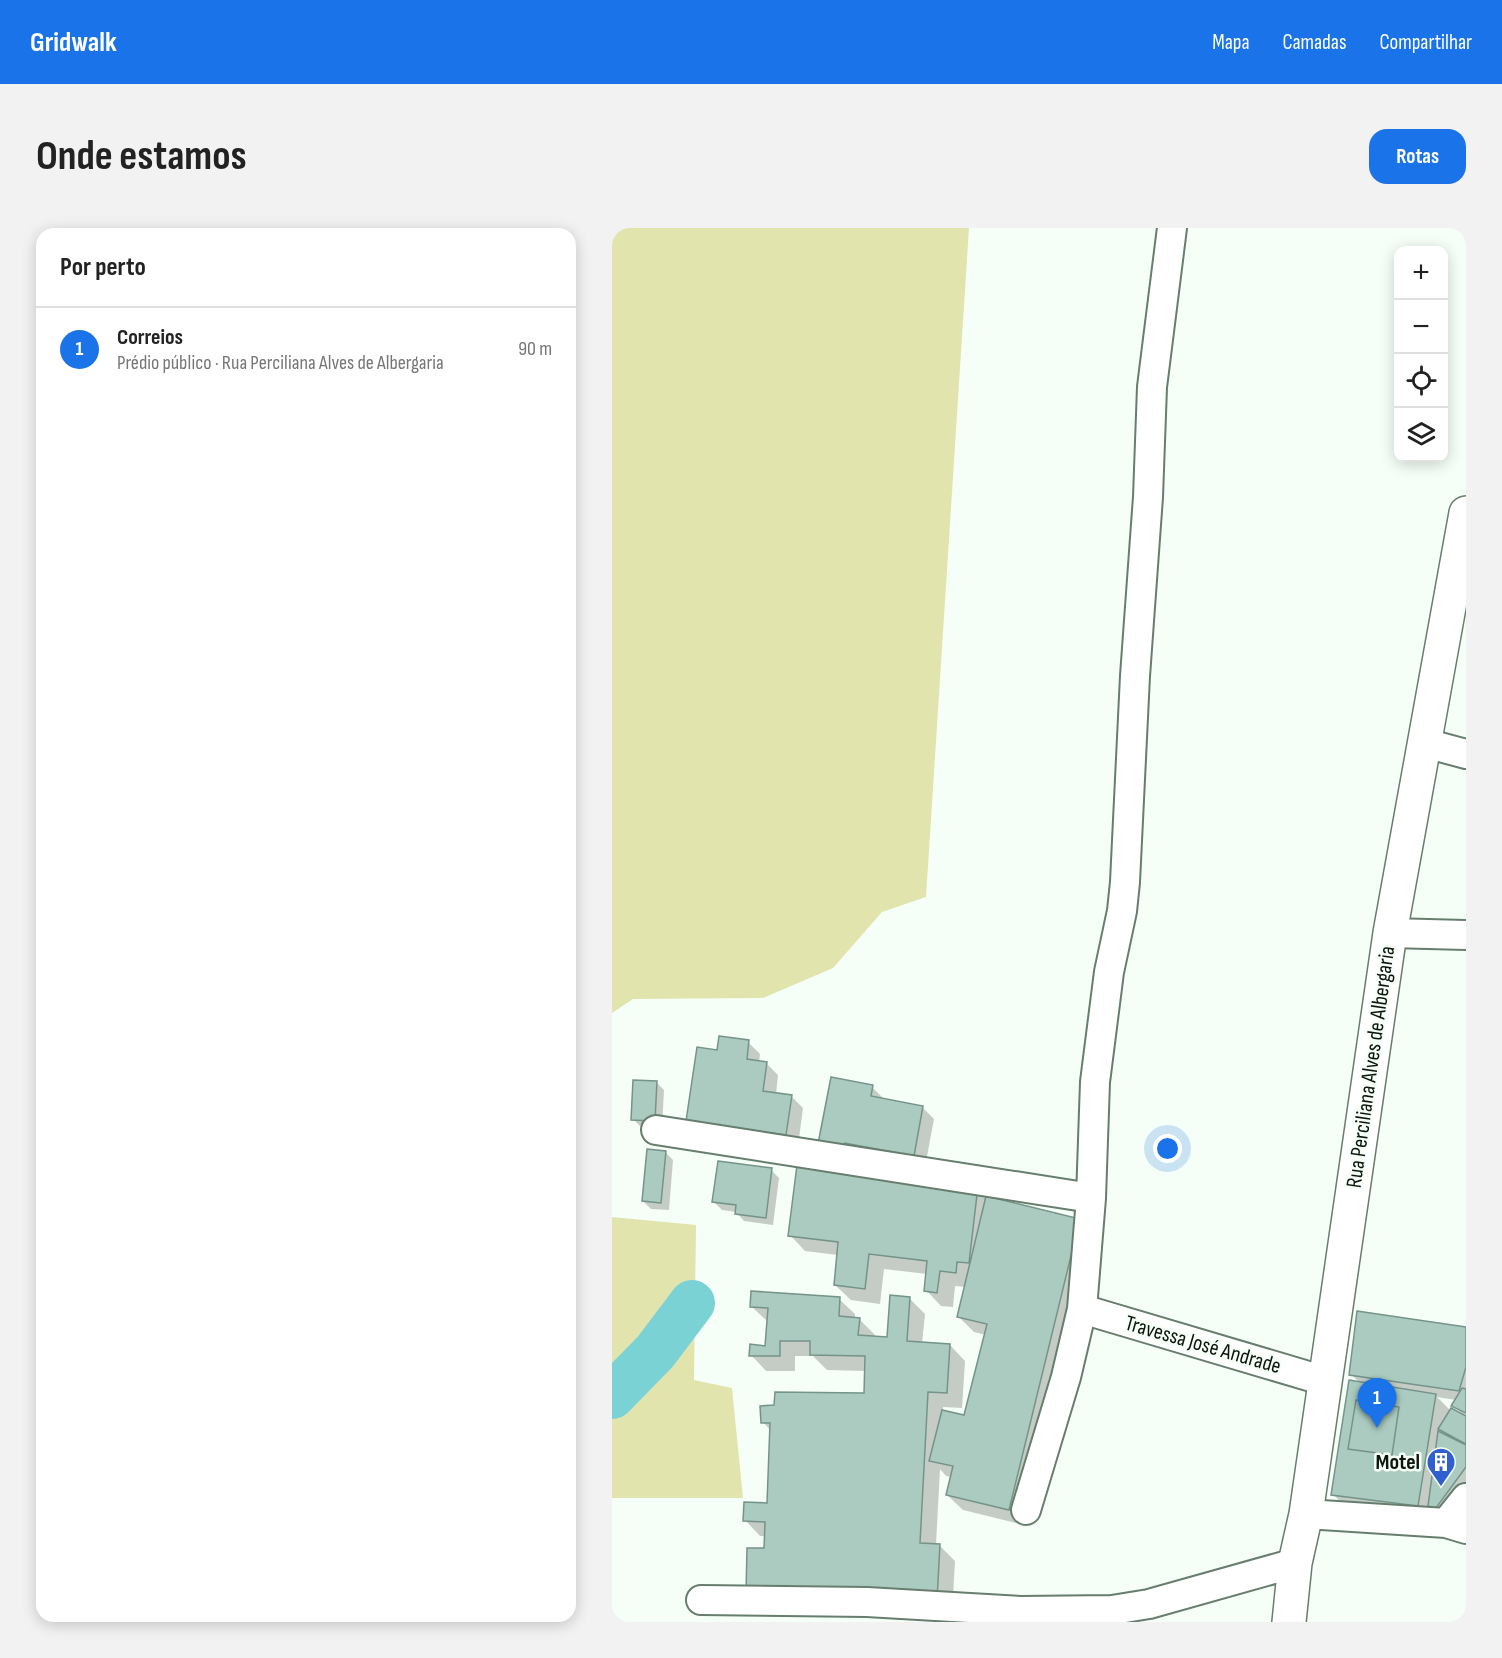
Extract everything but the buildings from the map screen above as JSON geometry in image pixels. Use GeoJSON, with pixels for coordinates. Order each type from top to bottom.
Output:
{"type":"FeatureCollection","features":[{"type":"Feature","properties":{"kind":"street"},"geometry":{"type":"LineString","coordinates":[[1026,1510],[1066,1377],[1082,1309],[1091,1198],[1095,1082],[1109,972],[1122,911],[1125,882],[1135,676],[1148,497],[1152,387],[1172,228]]}},
{"type":"Feature","properties":{"kind":"street","name":"Rua Perciliana Alves de Albergaria"},"geometry":{"type":"LineString","coordinates":[[1289,1622],[1295,1563],[1306,1514],[1390,933],[1466,513]]}},
{"type":"Feature","properties":{"kind":"street"},"geometry":{"type":"LineString","coordinates":[[1425,743],[1466,753]]}},
{"type":"Feature","properties":{"kind":"street"},"geometry":{"type":"LineString","coordinates":[[1390,933],[1466,935]]}},
{"type":"Feature","properties":{"kind":"street"},"geometry":{"type":"LineString","coordinates":[[656,1130],[1091,1198]]}},
{"type":"Feature","properties":{"kind":"street","name":"Travessa José Andrade"},"geometry":{"type":"LineString","coordinates":[[1082,1309],[1325,1381]]}},
{"type":"Feature","properties":{"kind":"street"},"geometry":{"type":"LineString","coordinates":[[1306,1514],[1456,1526],[1466,1498]]}},
{"type":"Feature","properties":{"kind":"street"},"geometry":{"type":"LineString","coordinates":[[701,1600],[868,1612],[1112,1610],[1151,1613],[1295,1563]]}},
{"type":"Feature","properties":{"kind":"green space"},"geometry":{"type":"Polygon","coordinates":[[[612,228],[969,228],[926,897],[882,912],[833,968],[763,998],[633,999],[612,1013],[612,228]]]}},
{"type":"Feature","properties":{"kind":"green space"},"geometry":{"type":"Polygon","coordinates":[[[612,1217],[696,1225],[694,1380],[732,1388],[743,1498],[612,1498],[612,1217]]]}},
{"type":"Feature","properties":{"kind":"waterway"},"geometry":{"type":"LineString","coordinates":[[612,1396],[655,1352],[692,1303]]}},
{"type":"Feature","properties":{"kind":"place","name":"Correios"},"geometry":{"type":"Point","coordinates":[1377,1428]}},
{"type":"Feature","properties":{"kind":"place","name":"Motel"},"geometry":{"type":"Point","coordinates":[1441,1488]}}]}
